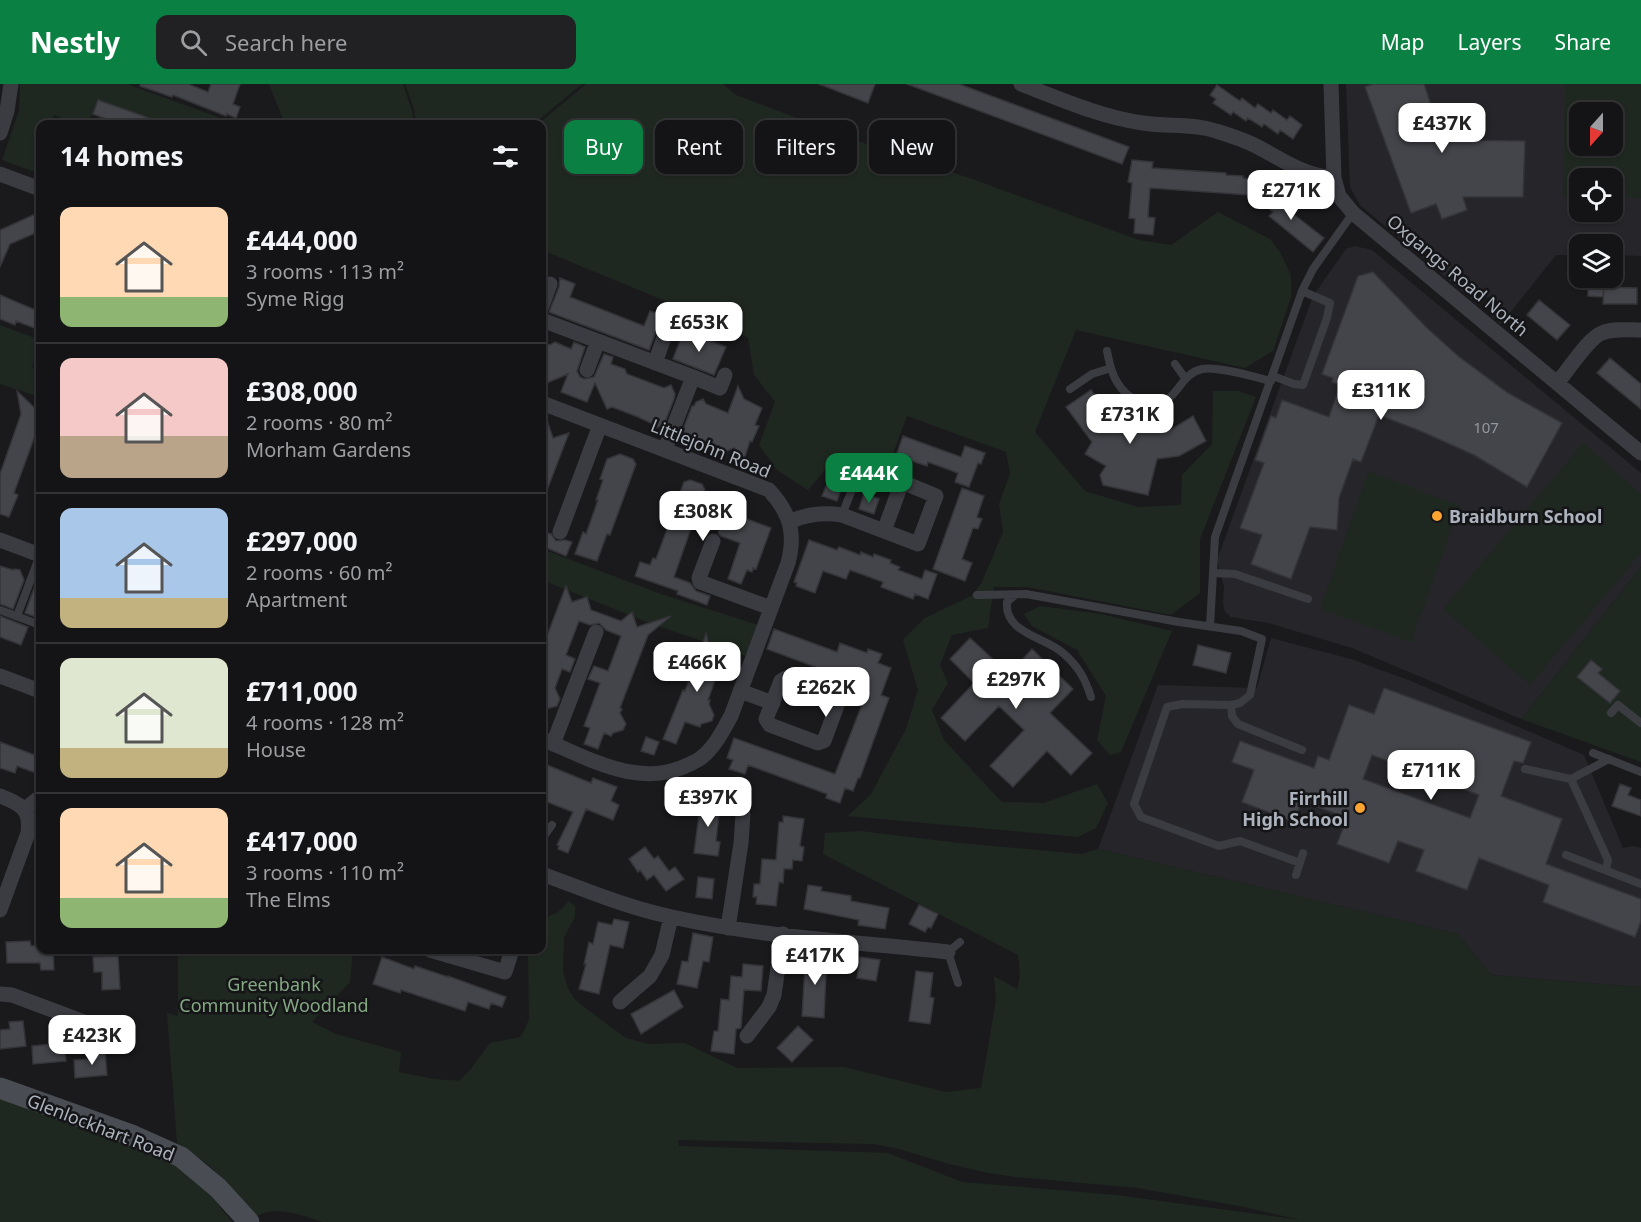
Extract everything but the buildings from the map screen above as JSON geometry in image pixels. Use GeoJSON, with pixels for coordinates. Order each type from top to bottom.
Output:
{"type":"FeatureCollection","features":[{"type":"Feature","properties":{"kind":"street"},"geometry":{"type":"LineString","coordinates":[[0,133],[7,111],[11,84]]}},
{"type":"Feature","properties":{"kind":"street"},"geometry":{"type":"LineString","coordinates":[[1021,84],[1053,90],[1115,118],[1144,124],[1183,125],[1212,129],[1252,144],[1305,173],[1317,177],[1334,178]]}},
{"type":"Feature","properties":{"kind":"street","name":"Oxgangs Road North"},"geometry":{"type":"LineString","coordinates":[[1331,84],[1334,178],[1339,196],[1353,213],[1641,453]]}},
{"type":"Feature","properties":{"kind":"street"},"geometry":{"type":"LineString","coordinates":[[0,174],[36,188]]}},
{"type":"Feature","properties":{"kind":"street"},"geometry":{"type":"LineString","coordinates":[[546,295],[550,284]]}},
{"type":"Feature","properties":{"kind":"street"},"geometry":{"type":"LineString","coordinates":[[546,322],[720,388],[725,375]]}},
{"type":"Feature","properties":{"kind":"street"},"geometry":{"type":"LineString","coordinates":[[1557,383],[1600,333],[1641,330]]}},
{"type":"Feature","properties":{"kind":"street"},"geometry":{"type":"LineString","coordinates":[[655,363],[666,332]]}},
{"type":"Feature","properties":{"kind":"street"},"geometry":{"type":"LineString","coordinates":[[586,370],[598,341]]}},
{"type":"Feature","properties":{"kind":"street"},"geometry":{"type":"LineString","coordinates":[[665,449],[693,377]]}},
{"type":"Feature","properties":{"kind":"street","name":"Littlejohn Road"},"geometry":{"type":"LineString","coordinates":[[546,405],[769,490],[789,522],[792,546],[731,716],[718,738],[702,757],[682,768],[664,774],[644,774],[612,768],[548,741]]}},
{"type":"Feature","properties":{"kind":"street"},"geometry":{"type":"LineString","coordinates":[[560,532],[600,425]]}},
{"type":"Feature","properties":{"kind":"street"},"geometry":{"type":"LineString","coordinates":[[789,522],[815,514],[829,513],[842,515],[884,531]]}},
{"type":"Feature","properties":{"kind":"street"},"geometry":{"type":"LineString","coordinates":[[0,540],[36,554]]}},
{"type":"Feature","properties":{"kind":"street"},"geometry":{"type":"LineString","coordinates":[[713,541],[699,578],[700,582],[771,608]]}},
{"type":"Feature","properties":{"kind":"street"},"geometry":{"type":"LineString","coordinates":[[548,741],[596,632]]}},
{"type":"Feature","properties":{"kind":"street"},"geometry":{"type":"LineString","coordinates":[[0,676],[36,690]]}},
{"type":"Feature","properties":{"kind":"street"},"geometry":{"type":"LineString","coordinates":[[786,678],[836,697],[838,703],[824,741],[818,743],[770,725],[766,719],[773,703],[781,681],[786,678]]}},
{"type":"Feature","properties":{"kind":"street"},"geometry":{"type":"LineString","coordinates":[[740,691],[773,703]]}},
{"type":"Feature","properties":{"kind":"street"},"geometry":{"type":"LineString","coordinates":[[0,796],[25,809],[29,820],[28,833],[0,909]]}},
{"type":"Feature","properties":{"kind":"street"},"geometry":{"type":"LineString","coordinates":[[25,809],[36,799]]}},
{"type":"Feature","properties":{"kind":"street"},"geometry":{"type":"LineString","coordinates":[[728,928],[741,843],[743,814]]}},
{"type":"Feature","properties":{"kind":"street"},"geometry":{"type":"LineString","coordinates":[[546,876],[614,902],[671,917],[728,928],[954,947]]}},
{"type":"Feature","properties":{"kind":"street"},"geometry":{"type":"LineString","coordinates":[[620,1002],[650,976],[662,955],[671,917]]}},
{"type":"Feature","properties":{"kind":"street"},"geometry":{"type":"LineString","coordinates":[[747,1036],[769,1007],[774,996],[783,934]]}},
{"type":"Feature","properties":{"kind":"street"},"geometry":{"type":"LineString","coordinates":[[444,954],[505,972],[511,954]]}},
{"type":"Feature","properties":{"kind":"street"},"geometry":{"type":"LineString","coordinates":[[0,994],[12,994],[103,1029]]}},
{"type":"Feature","properties":{"kind":"street","name":"Glenlockhart Road"},"geometry":{"type":"LineString","coordinates":[[0,1088],[134,1136],[181,1157],[218,1188],[249,1222]]}},
{"type":"Feature","properties":{"kind":"lane"},"geometry":{"type":"LineString","coordinates":[[1210,626],[1215,537],[1302,291],[1313,269],[1353,213]]}},
{"type":"Feature","properties":{"kind":"lane"},"geometry":{"type":"LineString","coordinates":[[1107,351],[1117,383],[1128,396],[1141,403],[1155,405],[1167,400],[1185,378],[1195,371],[1206,368],[1303,385],[1327,318],[1330,303],[1302,291]]}},
{"type":"Feature","properties":{"kind":"lane"},"geometry":{"type":"LineString","coordinates":[[1175,364],[1185,378]]}},
{"type":"Feature","properties":{"kind":"lane"},"geometry":{"type":"LineString","coordinates":[[1070,389],[1092,374],[1111,368]]}},
{"type":"Feature","properties":{"kind":"lane"},"geometry":{"type":"LineString","coordinates":[[842,515],[853,487]]}},
{"type":"Feature","properties":{"kind":"lane"},"geometry":{"type":"LineString","coordinates":[[16,616],[36,565]]}},
{"type":"Feature","properties":{"kind":"lane"},"geometry":{"type":"LineString","coordinates":[[1213,573],[1234,574],[1308,599]]}},
{"type":"Feature","properties":{"kind":"lane"},"geometry":{"type":"LineString","coordinates":[[977,595],[1026,594],[1241,631],[1262,639],[1250,695],[1240,703],[1231,705],[1182,704],[1167,707],[1134,804],[1142,817],[1219,846],[1240,841],[1300,863]]}},
{"type":"Feature","properties":{"kind":"lane"},"geometry":{"type":"LineString","coordinates":[[1014,596],[1007,602],[1006,611],[1012,621],[1026,633],[1062,652],[1085,678],[1091,697]]}},
{"type":"Feature","properties":{"kind":"lane"},"geometry":{"type":"LineString","coordinates":[[0,610],[36,624]]}},
{"type":"Feature","properties":{"kind":"lane"},"geometry":{"type":"LineString","coordinates":[[1231,705],[1232,716],[1238,724],[1302,750]]}},
{"type":"Feature","properties":{"kind":"lane"},"geometry":{"type":"LineString","coordinates":[[1611,713],[1618,705],[1641,723]]}},
{"type":"Feature","properties":{"kind":"lane"},"geometry":{"type":"LineString","coordinates":[[1593,753],[1641,772]]}},
{"type":"Feature","properties":{"kind":"lane"},"geometry":{"type":"LineString","coordinates":[[1525,769],[1571,779],[1609,759]]}},
{"type":"Feature","properties":{"kind":"lane"},"geometry":{"type":"LineString","coordinates":[[1571,779],[1608,860],[1606,870]]}},
{"type":"Feature","properties":{"kind":"lane"},"geometry":{"type":"LineString","coordinates":[[546,833],[552,825]]}},
{"type":"Feature","properties":{"kind":"lane"},"geometry":{"type":"LineString","coordinates":[[1296,875],[1303,853]]}},
{"type":"Feature","properties":{"kind":"lane"},"geometry":{"type":"LineString","coordinates":[[1566,855],[1641,884]]}},
{"type":"Feature","properties":{"kind":"lane"},"geometry":{"type":"LineString","coordinates":[[954,947],[958,984]]}},
{"type":"Feature","properties":{"kind":"shaded area"},"geometry":{"type":"Polygon","coordinates":[[[1346,84],[1641,84],[1641,256],[1623,255],[1623,234],[1569,234],[1569,255],[1556,255],[1501,324],[1490,315],[1496,308],[1494,298],[1483,296],[1476,303],[1360,205],[1350,187],[1346,84]]]}},
{"type":"Feature","properties":{"kind":"shaded area","name":"Braidburn School"},"geometry":{"type":"Polygon","coordinates":[[[1355,246],[1372,250],[1641,473],[1641,567],[1521,719],[1352,648],[1268,623],[1231,617],[1225,612],[1224,587],[1217,560],[1313,296],[1346,249],[1355,246]]]}},
{"type":"Feature","properties":{"kind":"shaded area","name":"Firrhill High School"},"geometry":{"type":"Polygon","coordinates":[[[1271,638],[1351,659],[1411,681],[1584,755],[1623,848],[1633,846],[1641,848],[1641,987],[1491,975],[1458,934],[1098,849],[1158,685],[1257,688],[1271,638]]]}},
{"type":"Feature","properties":{"kind":"green space"},"geometry":{"type":"Polygon","coordinates":[[[20,84],[127,84],[226,120],[145,120],[146,117],[98,101],[88,120],[68,118],[67,120],[54,115],[52,120],[36,120],[36,170],[32,171],[2,160],[19,111],[20,84]]]}},
{"type":"Feature","properties":{"kind":"green space"},"geometry":{"type":"Polygon","coordinates":[[[269,84],[403,84],[413,120],[283,120],[269,84]]]}},
{"type":"Feature","properties":{"kind":"green space"},"geometry":{"type":"Polygon","coordinates":[[[405,84],[582,84],[539,120],[415,120],[405,84]]]}},
{"type":"Feature","properties":{"kind":"green space"},"geometry":{"type":"Polygon","coordinates":[[[586,84],[723,84],[736,95],[802,120],[755,120],[755,174],[857,174],[857,141],[869,145],[869,174],[955,173],[1139,240],[1171,245],[1218,212],[1270,239],[1280,252],[1291,275],[1291,297],[1273,351],[1245,368],[1076,330],[1035,432],[1085,491],[1138,507],[1181,505],[1182,475],[1212,444],[1213,391],[1238,391],[1256,397],[1200,539],[1200,593],[1171,615],[1027,587],[994,587],[988,628],[952,635],[940,665],[948,683],[932,710],[944,740],[1002,802],[1044,803],[1097,784],[1108,803],[1096,828],[1078,837],[848,816],[871,794],[906,729],[918,690],[903,640],[925,618],[971,596],[981,584],[1003,532],[999,504],[1010,474],[1006,452],[907,416],[879,491],[825,470],[808,490],[777,470],[759,445],[775,402],[754,375],[748,338],[733,329],[546,252],[546,120],[543,120],[586,84]]]}},
{"type":"Feature","properties":{"kind":"green space"},"geometry":{"type":"Polygon","coordinates":[[[1565,84],[1641,84],[1641,198],[1623,197],[1623,168],[1569,168],[1569,197],[1563,197],[1565,84]]]}},
{"type":"Feature","properties":{"kind":"green space"},"geometry":{"type":"Polygon","coordinates":[[[0,325],[36,338],[36,354],[32,367],[36,368],[36,396],[0,384],[0,325]]]}},
{"type":"Feature","properties":{"kind":"green space"},"geometry":{"type":"Polygon","coordinates":[[[1583,443],[1641,494],[1641,553],[1530,685],[1443,609],[1583,443]]]}},
{"type":"Feature","properties":{"kind":"green space"},"geometry":{"type":"Polygon","coordinates":[[[1368,471],[1460,506],[1411,642],[1320,609],[1368,471]]]}},
{"type":"Feature","properties":{"kind":"green space"},"geometry":{"type":"Polygon","coordinates":[[[546,551],[661,594],[758,625],[746,656],[652,624],[546,582],[546,551]]]}},
{"type":"Feature","properties":{"kind":"green space"},"geometry":{"type":"Polygon","coordinates":[[[1641,567],[1641,762],[1521,719],[1641,567]]]}},
{"type":"Feature","properties":{"kind":"green space"},"geometry":{"type":"Polygon","coordinates":[[[1040,606],[1101,614],[1172,631],[1121,752],[1110,755],[1097,740],[1106,696],[1077,650],[1032,626],[1024,614],[1040,606]]]}},
{"type":"Feature","properties":{"kind":"green space","name":"Greenbank Community Woodland"},"geometry":{"type":"Polygon","coordinates":[[[861,831],[1082,854],[1098,849],[1458,934],[1491,975],[1641,987],[1641,1222],[323,1222],[282,1211],[257,1216],[209,1165],[177,1143],[167,1013],[178,1016],[178,954],[353,954],[350,982],[312,1022],[336,1034],[401,1052],[399,1072],[459,1081],[490,1043],[520,1037],[525,1029],[529,1019],[528,954],[546,954],[546,917],[558,912],[569,901],[575,906],[575,917],[564,938],[563,971],[567,986],[573,997],[584,1007],[626,1038],[648,1044],[685,1043],[737,1068],[844,1067],[946,1092],[981,1088],[996,1000],[994,976],[1017,989],[1020,976],[1018,955],[823,854],[825,833],[861,831]],[[678,1140],[679,1146],[888,1153],[962,1182],[1116,1195],[1301,1220],[1138,1188],[988,1173],[874,1144],[678,1140]]]}},
{"type":"Feature","properties":{"kind":"green space"},"geometry":{"type":"Polygon","coordinates":[[[0,1096],[143,1149],[181,1167],[210,1194],[232,1222],[0,1222],[0,1096]]]}},
{"type":"Feature","properties":{"kind":"place","name":"Braidburn School"},"geometry":{"type":"Point","coordinates":[1437,516]}},
{"type":"Feature","properties":{"kind":"place","name":"Firrhill High School"},"geometry":{"type":"Point","coordinates":[1360,808]}}]}
